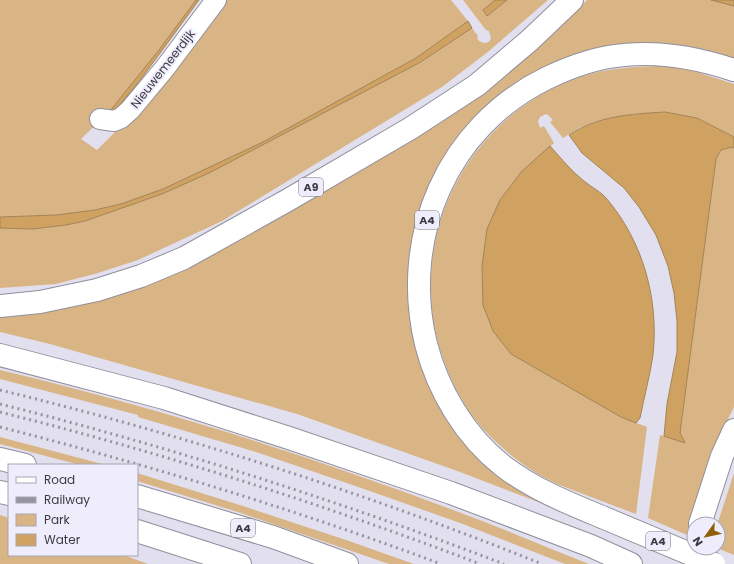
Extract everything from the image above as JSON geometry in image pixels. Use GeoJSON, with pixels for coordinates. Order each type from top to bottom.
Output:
{"type":"FeatureCollection","features":[{"type":"Feature","properties":{"kind":"highway","name":"A9"},"geometry":{"type":"LineString","coordinates":[[0,306],[40,302],[97,290],[141,276],[184,258],[288,200],[411,128],[477,85],[530,40],[572,0]]}},
{"type":"Feature","properties":{"kind":"highway","name":"A4"},"geometry":{"type":"LineString","coordinates":[[714,564],[549,495],[503,466],[467,430],[440,384],[432,363],[421,324],[418,285],[421,251],[428,219],[437,192],[450,168],[470,139],[505,103],[530,87],[564,70],[595,60],[623,55],[657,54],[687,57],[734,70]]}},
{"type":"Feature","properties":{"kind":"highway"},"geometry":{"type":"LineString","coordinates":[[0,355],[164,398],[282,436],[451,493],[591,546],[631,564]]}},
{"type":"Feature","properties":{"kind":"highway"},"geometry":{"type":"LineString","coordinates":[[703,516],[722,456],[734,430]]}},
{"type":"Feature","properties":{"kind":"highway"},"geometry":{"type":"LineString","coordinates":[[0,459],[20,464]]}},
{"type":"Feature","properties":{"kind":"highway","name":"A4"},"geometry":{"type":"LineString","coordinates":[[138,496],[273,537],[347,564]]}},
{"type":"Feature","properties":{"kind":"highway"},"geometry":{"type":"LineString","coordinates":[[138,531],[240,564]]}},
{"type":"Feature","properties":{"kind":"lane","name":"Nieuwemeerdijk"},"geometry":{"type":"LineString","coordinates":[[100,119],[114,121],[121,118],[130,110],[165,68],[216,0]]}},
{"type":"Feature","properties":{"kind":"green space"},"geometry":{"type":"Polygon","coordinates":[[[0,0],[196,0],[156,55],[113,107],[81,139],[97,150],[142,105],[225,0],[451,0],[468,21],[416,58],[263,142],[163,189],[121,204],[95,210],[56,215],[0,217],[0,0]]]}},
{"type":"Feature","properties":{"kind":"green space"},"geometry":{"type":"Polygon","coordinates":[[[463,0],[495,0],[483,10],[487,16],[507,0],[548,0],[489,51],[442,87],[222,221],[138,260],[98,273],[56,284],[0,288],[0,228],[33,229],[66,225],[85,221],[162,194],[209,173],[419,63],[472,28],[478,36],[477,38],[479,41],[484,43],[489,42],[491,38],[489,31],[486,30],[463,0]]]}},
{"type":"Feature","properties":{"kind":"green space"},"geometry":{"type":"Polygon","coordinates":[[[587,0],[734,0],[734,62],[655,46],[512,91],[416,241],[445,409],[601,526],[460,472],[297,414],[50,344],[0,332],[0,316],[88,303],[128,292],[159,280],[573,14],[587,0]]]}},
{"type":"Feature","properties":{"kind":"green space"},"geometry":{"type":"Polygon","coordinates":[[[657,66],[684,68],[734,84],[734,137],[697,118],[665,112],[633,114],[594,122],[579,128],[563,138],[550,122],[553,120],[548,115],[546,114],[540,117],[538,121],[540,128],[544,126],[554,143],[522,171],[500,200],[493,331],[511,354],[621,417],[647,427],[636,514],[552,482],[531,470],[515,458],[484,430],[462,401],[447,369],[434,326],[431,282],[436,240],[448,200],[469,162],[496,129],[529,102],[569,81],[613,69],[657,66]]]}},
{"type":"Feature","properties":{"kind":"green space"},"geometry":{"type":"Polygon","coordinates":[[[732,147],[734,148],[734,407],[724,427],[692,516],[686,516],[686,535],[648,518],[660,435],[664,436],[680,433],[716,159],[721,150],[732,147]]]}},
{"type":"Feature","properties":{"kind":"green space"},"geometry":{"type":"Polygon","coordinates":[[[0,370],[58,384],[175,416],[290,452],[405,492],[589,564],[565,564],[463,524],[259,453],[138,417],[138,415],[0,379],[0,370]]]}},
{"type":"Feature","properties":{"kind":"green space"},"geometry":{"type":"Polygon","coordinates":[[[0,437],[102,464],[76,464],[0,444],[0,437]]]}},
{"type":"Feature","properties":{"kind":"green space"},"geometry":{"type":"Polygon","coordinates":[[[138,473],[243,506],[414,564],[389,564],[241,513],[138,481],[138,473]]]}},
{"type":"Feature","properties":{"kind":"green space"},"geometry":{"type":"Polygon","coordinates":[[[734,473],[734,555],[726,552],[726,516],[720,516],[734,473]]]}},
{"type":"Feature","properties":{"kind":"green space"},"geometry":{"type":"Polygon","coordinates":[[[0,515],[8,518],[8,556],[126,556],[148,564],[0,564],[0,515]]]}},
{"type":"Feature","properties":{"kind":"water"},"geometry":{"type":"Polygon","coordinates":[[[196,0],[199,0],[141,79],[110,117],[105,117],[159,50],[196,0]]]}},
{"type":"Feature","properties":{"kind":"water"},"geometry":{"type":"Polygon","coordinates":[[[495,0],[507,0],[487,16],[483,10],[495,0]]]}},
{"type":"Feature","properties":{"kind":"water"},"geometry":{"type":"Polygon","coordinates":[[[711,0],[734,0],[734,6],[711,0]]]}},
{"type":"Feature","properties":{"kind":"water"},"geometry":{"type":"Polygon","coordinates":[[[468,21],[472,28],[419,63],[209,173],[162,194],[85,221],[66,225],[33,229],[0,228],[0,217],[56,215],[95,210],[121,204],[163,189],[263,142],[416,58],[468,21]]]}},
{"type":"Feature","properties":{"kind":"water"},"geometry":{"type":"Polygon","coordinates":[[[665,112],[697,118],[734,137],[734,148],[732,147],[721,150],[716,159],[680,433],[685,443],[664,436],[667,404],[677,352],[677,321],[674,293],[668,266],[656,235],[639,207],[624,188],[582,153],[569,135],[591,124],[615,117],[665,112]]]}},
{"type":"Feature","properties":{"kind":"water"},"geometry":{"type":"Polygon","coordinates":[[[550,146],[575,173],[606,198],[619,215],[639,252],[646,272],[651,292],[653,313],[653,355],[640,418],[636,423],[621,417],[511,354],[493,331],[483,305],[482,266],[487,229],[500,200],[522,171],[550,146]]]}},
{"type":"Feature","properties":{"kind":"railway"},"geometry":{"type":"LineString","coordinates":[[0,390],[138,426],[274,467],[409,513],[542,564]]}},
{"type":"Feature","properties":{"kind":"railway"},"geometry":{"type":"LineString","coordinates":[[0,404],[128,438],[254,476],[380,518],[504,564]]}},
{"type":"Feature","properties":{"kind":"railway"},"geometry":{"type":"LineString","coordinates":[[0,412],[182,462],[302,500],[480,564]]}},
{"type":"Feature","properties":{"kind":"railway"},"geometry":{"type":"LineString","coordinates":[[0,427],[136,464]]}},
{"type":"Feature","properties":{"kind":"railway"},"geometry":{"type":"LineString","coordinates":[[138,465],[332,525],[441,564]]}}]}
